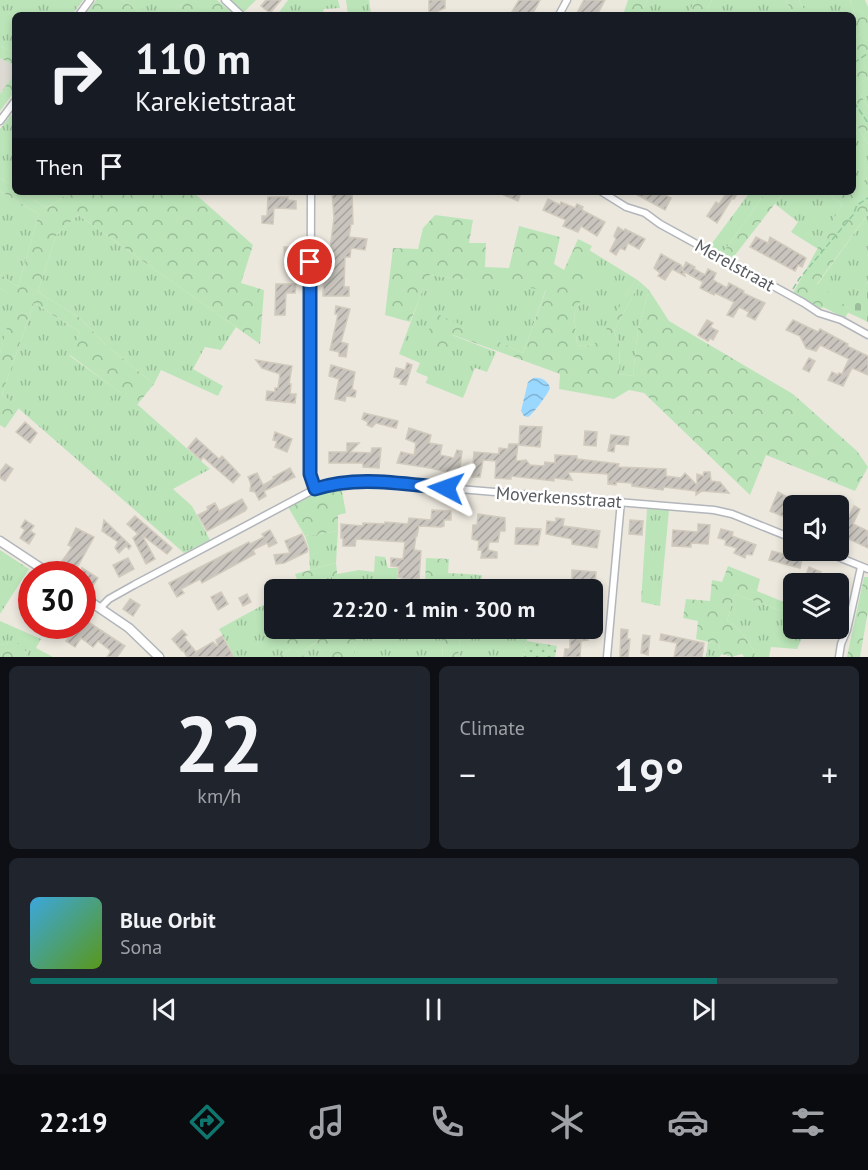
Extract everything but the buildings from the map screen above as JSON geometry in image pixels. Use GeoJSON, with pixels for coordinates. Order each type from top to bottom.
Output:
{"type":"FeatureCollection","features":[{"type":"Feature","properties":{"kind":"street"},"geometry":{"type":"LineString","coordinates":[[225,0],[239,12]]}},
{"type":"Feature","properties":{"kind":"street"},"geometry":{"type":"LineString","coordinates":[[0,121],[12,104]]}},
{"type":"Feature","properties":{"kind":"street"},"geometry":{"type":"LineString","coordinates":[[310,195],[310,474],[315,489]]}},
{"type":"Feature","properties":{"kind":"street","name":"Merelstraat"},"geometry":{"type":"LineString","coordinates":[[607,195],[626,207],[645,213],[660,224],[819,313],[842,320],[868,335]]}},
{"type":"Feature","properties":{"kind":"street","name":"Moverkensstraat"},"geometry":{"type":"LineString","coordinates":[[100,608],[109,599],[134,585],[315,489],[351,480],[714,510],[732,514],[783,535]]}},
{"type":"Feature","properties":{"kind":"street"},"geometry":{"type":"LineString","coordinates":[[607,657],[621,501]]}},
{"type":"Feature","properties":{"kind":"street"},"geometry":{"type":"LineString","coordinates":[[0,541],[30,561]]}},
{"type":"Feature","properties":{"kind":"street"},"geometry":{"type":"LineString","coordinates":[[847,561],[868,569]]}},
{"type":"Feature","properties":{"kind":"street"},"geometry":{"type":"LineString","coordinates":[[839,657],[861,567]]}},
{"type":"Feature","properties":{"kind":"street"},"geometry":{"type":"LineString","coordinates":[[96,605],[129,628],[159,657]]}},
{"type":"Feature","properties":{"kind":"path"},"geometry":{"type":"LineString","coordinates":[[856,105],[868,123]]}},
{"type":"Feature","properties":{"kind":"path"},"geometry":{"type":"LineString","coordinates":[[790,295],[799,279],[853,215],[857,205],[868,198]]}},
{"type":"Feature","properties":{"kind":"shaded area"},"geometry":{"type":"Polygon","coordinates":[[[0,58],[12,64],[12,77],[0,94],[0,58]]]}},
{"type":"Feature","properties":{"kind":"green space"},"geometry":{"type":"Polygon","coordinates":[[[0,0],[83,0],[74,12],[12,12],[12,52],[0,46],[0,0]]]}},
{"type":"Feature","properties":{"kind":"green space"},"geometry":{"type":"Polygon","coordinates":[[[96,0],[122,0],[140,12],[87,12],[96,0]]]}},
{"type":"Feature","properties":{"kind":"green space"},"geometry":{"type":"Polygon","coordinates":[[[122,0],[186,0],[174,12],[140,12],[122,0]]]}},
{"type":"Feature","properties":{"kind":"green space"},"geometry":{"type":"Polygon","coordinates":[[[186,0],[217,0],[231,12],[174,12],[186,0]]]}},
{"type":"Feature","properties":{"kind":"green space"},"geometry":{"type":"Polygon","coordinates":[[[231,0],[256,0],[244,12],[231,0]]]}},
{"type":"Feature","properties":{"kind":"green space"},"geometry":{"type":"Polygon","coordinates":[[[288,0],[338,0],[340,8],[324,9],[323,12],[279,12],[288,0]]]}},
{"type":"Feature","properties":{"kind":"green space"},"geometry":{"type":"Polygon","coordinates":[[[346,0],[369,0],[371,12],[348,12],[346,0]]]}},
{"type":"Feature","properties":{"kind":"green space"},"geometry":{"type":"Polygon","coordinates":[[[628,0],[648,0],[641,12],[624,12],[628,0]]]}},
{"type":"Feature","properties":{"kind":"green space"},"geometry":{"type":"Polygon","coordinates":[[[648,0],[696,0],[689,12],[641,12],[648,0]]]}},
{"type":"Feature","properties":{"kind":"green space"},"geometry":{"type":"Polygon","coordinates":[[[696,0],[712,0],[706,12],[689,12],[696,0]]]}},
{"type":"Feature","properties":{"kind":"green space"},"geometry":{"type":"Polygon","coordinates":[[[712,0],[786,0],[792,12],[706,12],[712,0]]]}},
{"type":"Feature","properties":{"kind":"green space"},"geometry":{"type":"Polygon","coordinates":[[[786,0],[799,0],[805,12],[792,12],[786,0]]]}},
{"type":"Feature","properties":{"kind":"green space"},"geometry":{"type":"Polygon","coordinates":[[[799,0],[850,0],[854,12],[805,12],[799,0]]]}},
{"type":"Feature","properties":{"kind":"green space"},"geometry":{"type":"Polygon","coordinates":[[[850,0],[865,0],[868,7],[868,77],[856,88],[856,38],[862,33],[850,0]]]}},
{"type":"Feature","properties":{"kind":"green space"},"geometry":{"type":"Polygon","coordinates":[[[856,16],[862,33],[856,38],[856,16]]]}},
{"type":"Feature","properties":{"kind":"green space"},"geometry":{"type":"Polygon","coordinates":[[[0,46],[12,52],[12,64],[0,58],[0,46]]]}},
{"type":"Feature","properties":{"kind":"green space"},"geometry":{"type":"Polygon","coordinates":[[[12,77],[12,95],[0,111],[0,94],[12,77]]]}},
{"type":"Feature","properties":{"kind":"green space"},"geometry":{"type":"Polygon","coordinates":[[[868,77],[868,107],[856,88],[868,77]]]}},
{"type":"Feature","properties":{"kind":"green space"},"geometry":{"type":"Polygon","coordinates":[[[856,88],[868,107],[868,144],[856,124],[856,88]]]}},
{"type":"Feature","properties":{"kind":"green space"},"geometry":{"type":"Polygon","coordinates":[[[12,116],[12,185],[0,178],[0,129],[12,116]]]}},
{"type":"Feature","properties":{"kind":"green space"},"geometry":{"type":"Polygon","coordinates":[[[856,124],[868,144],[868,177],[856,190],[856,124]]]}},
{"type":"Feature","properties":{"kind":"green space"},"geometry":{"type":"Polygon","coordinates":[[[868,177],[868,214],[817,284],[850,309],[845,318],[823,307],[820,310],[793,293],[842,204],[830,195],[856,195],[856,189],[868,177]]]}},
{"type":"Feature","properties":{"kind":"green space"},"geometry":{"type":"Polygon","coordinates":[[[0,178],[12,185],[12,195],[26,195],[46,208],[66,195],[196,195],[253,245],[241,283],[264,290],[260,344],[78,215],[56,236],[38,292],[80,318],[106,345],[154,384],[137,405],[70,355],[80,332],[34,303],[2,394],[19,408],[5,428],[0,425],[0,353],[15,298],[0,288],[0,274],[18,287],[39,214],[0,191],[0,178]]]}},
{"type":"Feature","properties":{"kind":"green space"},"geometry":{"type":"Polygon","coordinates":[[[0,191],[39,214],[18,287],[0,274],[0,191]]]}},
{"type":"Feature","properties":{"kind":"green space"},"geometry":{"type":"Polygon","coordinates":[[[26,195],[66,195],[46,208],[26,195]]]}},
{"type":"Feature","properties":{"kind":"green space"},"geometry":{"type":"Polygon","coordinates":[[[748,195],[764,195],[722,254],[710,246],[748,195]]]}},
{"type":"Feature","properties":{"kind":"green space"},"geometry":{"type":"Polygon","coordinates":[[[764,195],[782,195],[732,259],[722,254],[764,195]]]}},
{"type":"Feature","properties":{"kind":"green space"},"geometry":{"type":"Polygon","coordinates":[[[782,195],[830,195],[842,204],[818,249],[791,232],[798,222],[775,204],[782,195]]]}},
{"type":"Feature","properties":{"kind":"green space"},"geometry":{"type":"Polygon","coordinates":[[[868,214],[868,282],[850,309],[817,285],[868,214]]]}},
{"type":"Feature","properties":{"kind":"green space"},"geometry":{"type":"Polygon","coordinates":[[[78,215],[236,327],[221,350],[205,347],[193,369],[223,386],[218,396],[161,370],[154,384],[106,345],[80,318],[38,292],[56,236],[78,215]]]}},
{"type":"Feature","properties":{"kind":"green space"},"geometry":{"type":"Polygon","coordinates":[[[435,215],[473,220],[469,243],[486,243],[485,267],[509,268],[519,226],[560,237],[554,264],[564,270],[578,239],[592,246],[582,264],[595,272],[574,314],[577,345],[590,345],[601,338],[636,279],[640,282],[614,331],[620,346],[619,374],[633,376],[638,329],[649,290],[669,321],[793,394],[857,451],[868,467],[855,491],[766,455],[750,495],[644,393],[629,390],[614,399],[559,389],[560,374],[453,335],[444,358],[422,349],[435,313],[523,353],[546,290],[429,275],[410,322],[385,315],[393,248],[418,249],[423,228],[435,215]]]}},
{"type":"Feature","properties":{"kind":"green space"},"geometry":{"type":"Polygon","coordinates":[[[589,250],[636,279],[602,338],[593,344],[584,346],[577,345],[574,314],[594,272],[581,264],[589,250]]]}},
{"type":"Feature","properties":{"kind":"green space"},"geometry":{"type":"Polygon","coordinates":[[[428,275],[546,289],[523,353],[435,314],[452,335],[496,352],[487,372],[475,368],[463,398],[426,383],[428,377],[416,372],[420,363],[399,354],[428,275]]]}},
{"type":"Feature","properties":{"kind":"green space"},"geometry":{"type":"Polygon","coordinates":[[[640,282],[649,290],[638,329],[633,376],[619,374],[620,346],[614,331],[640,282]]]}},
{"type":"Feature","properties":{"kind":"green space"},"geometry":{"type":"Polygon","coordinates":[[[868,282],[868,322],[847,312],[868,282]]]}},
{"type":"Feature","properties":{"kind":"green space"},"geometry":{"type":"Polygon","coordinates":[[[0,288],[16,298],[0,353],[0,288]]]}},
{"type":"Feature","properties":{"kind":"green space"},"geometry":{"type":"Polygon","coordinates":[[[34,303],[80,332],[70,356],[138,405],[210,469],[173,489],[192,506],[210,540],[184,553],[2,394],[34,303]]]}},
{"type":"Feature","properties":{"kind":"green space"},"geometry":{"type":"Polygon","coordinates":[[[341,486],[346,513],[338,515],[338,531],[305,536],[288,507],[327,489],[341,486]]]}},
{"type":"Feature","properties":{"kind":"green space"},"geometry":{"type":"Polygon","coordinates":[[[647,509],[669,510],[660,606],[641,602],[647,509]]]}},
{"type":"Feature","properties":{"kind":"green space"},"geometry":{"type":"Polygon","coordinates":[[[338,531],[336,563],[310,570],[309,548],[305,536],[338,531]]]}},
{"type":"Feature","properties":{"kind":"green space"},"geometry":{"type":"Polygon","coordinates":[[[0,550],[18,562],[18,586],[0,614],[0,550]]]}},
{"type":"Feature","properties":{"kind":"green space"},"geometry":{"type":"Polygon","coordinates":[[[375,556],[385,557],[388,568],[398,568],[397,579],[338,579],[337,574],[359,570],[374,572],[375,556]]]}},
{"type":"Feature","properties":{"kind":"green space"},"geometry":{"type":"Polygon","coordinates":[[[426,558],[449,559],[448,573],[467,574],[466,579],[425,579],[426,558]]]}},
{"type":"Feature","properties":{"kind":"green space"},"geometry":{"type":"Polygon","coordinates":[[[336,563],[338,579],[332,579],[332,577],[297,579],[295,574],[336,563]]]}},
{"type":"Feature","properties":{"kind":"green space"},"geometry":{"type":"Polygon","coordinates":[[[728,566],[760,579],[757,591],[783,602],[783,611],[735,594],[727,620],[744,636],[756,657],[744,657],[742,654],[732,657],[722,654],[718,644],[696,639],[698,621],[683,618],[686,599],[710,601],[712,580],[722,582],[728,566]]]}},
{"type":"Feature","properties":{"kind":"green space"},"geometry":{"type":"Polygon","coordinates":[[[467,574],[482,575],[482,579],[466,579],[467,574]]]}},
{"type":"Feature","properties":{"kind":"green space"},"geometry":{"type":"Polygon","coordinates":[[[864,577],[868,577],[868,611],[860,657],[847,657],[864,577]]]}},
{"type":"Feature","properties":{"kind":"green space"},"geometry":{"type":"Polygon","coordinates":[[[735,594],[783,611],[783,639],[802,639],[797,649],[771,647],[769,657],[756,657],[744,636],[727,620],[735,594]]]}},
{"type":"Feature","properties":{"kind":"green space"},"geometry":{"type":"Polygon","coordinates":[[[264,604],[264,639],[284,639],[290,649],[279,657],[235,657],[219,629],[264,604]]]}},
{"type":"Feature","properties":{"kind":"green space"},"geometry":{"type":"Polygon","coordinates":[[[0,621],[18,629],[18,639],[41,639],[36,648],[53,657],[25,657],[27,652],[9,643],[0,645],[0,621]]]}},
{"type":"Feature","properties":{"kind":"green space"},"geometry":{"type":"Polygon","coordinates":[[[283,639],[356,639],[353,657],[323,657],[317,642],[301,652],[304,657],[279,657],[290,649],[283,639]]]}},
{"type":"Feature","properties":{"kind":"green space"},"geometry":{"type":"Polygon","coordinates":[[[356,639],[443,639],[442,657],[353,657],[356,639]]]}},
{"type":"Feature","properties":{"kind":"green space"},"geometry":{"type":"Polygon","coordinates":[[[443,639],[460,639],[458,657],[442,657],[443,639]]]}},
{"type":"Feature","properties":{"kind":"green space"},"geometry":{"type":"Polygon","coordinates":[[[460,639],[527,639],[524,657],[458,657],[460,639]]]}},
{"type":"Feature","properties":{"kind":"green space"},"geometry":{"type":"Polygon","coordinates":[[[527,641],[557,646],[555,657],[524,657],[527,641]]]}},
{"type":"Feature","properties":{"kind":"green space"},"geometry":{"type":"Polygon","coordinates":[[[318,642],[323,657],[304,657],[300,652],[318,642]]]}},
{"type":"Feature","properties":{"kind":"green space"},"geometry":{"type":"Polygon","coordinates":[[[708,642],[718,644],[722,654],[719,657],[706,657],[708,642]]]}},
{"type":"Feature","properties":{"kind":"green space"},"geometry":{"type":"Polygon","coordinates":[[[19,643],[27,653],[25,657],[0,657],[0,645],[19,643]]]}},
{"type":"Feature","properties":{"kind":"water"},"geometry":{"type":"Polygon","coordinates":[[[533,378],[543,380],[550,388],[528,417],[524,416],[521,411],[528,382],[533,378]]]}},
{"type":"Feature","properties":{"kind":"route"},"geometry":{"type":"LineString","coordinates":[[310,262],[310,474],[315,489],[351,480],[446,488]]}}]}
